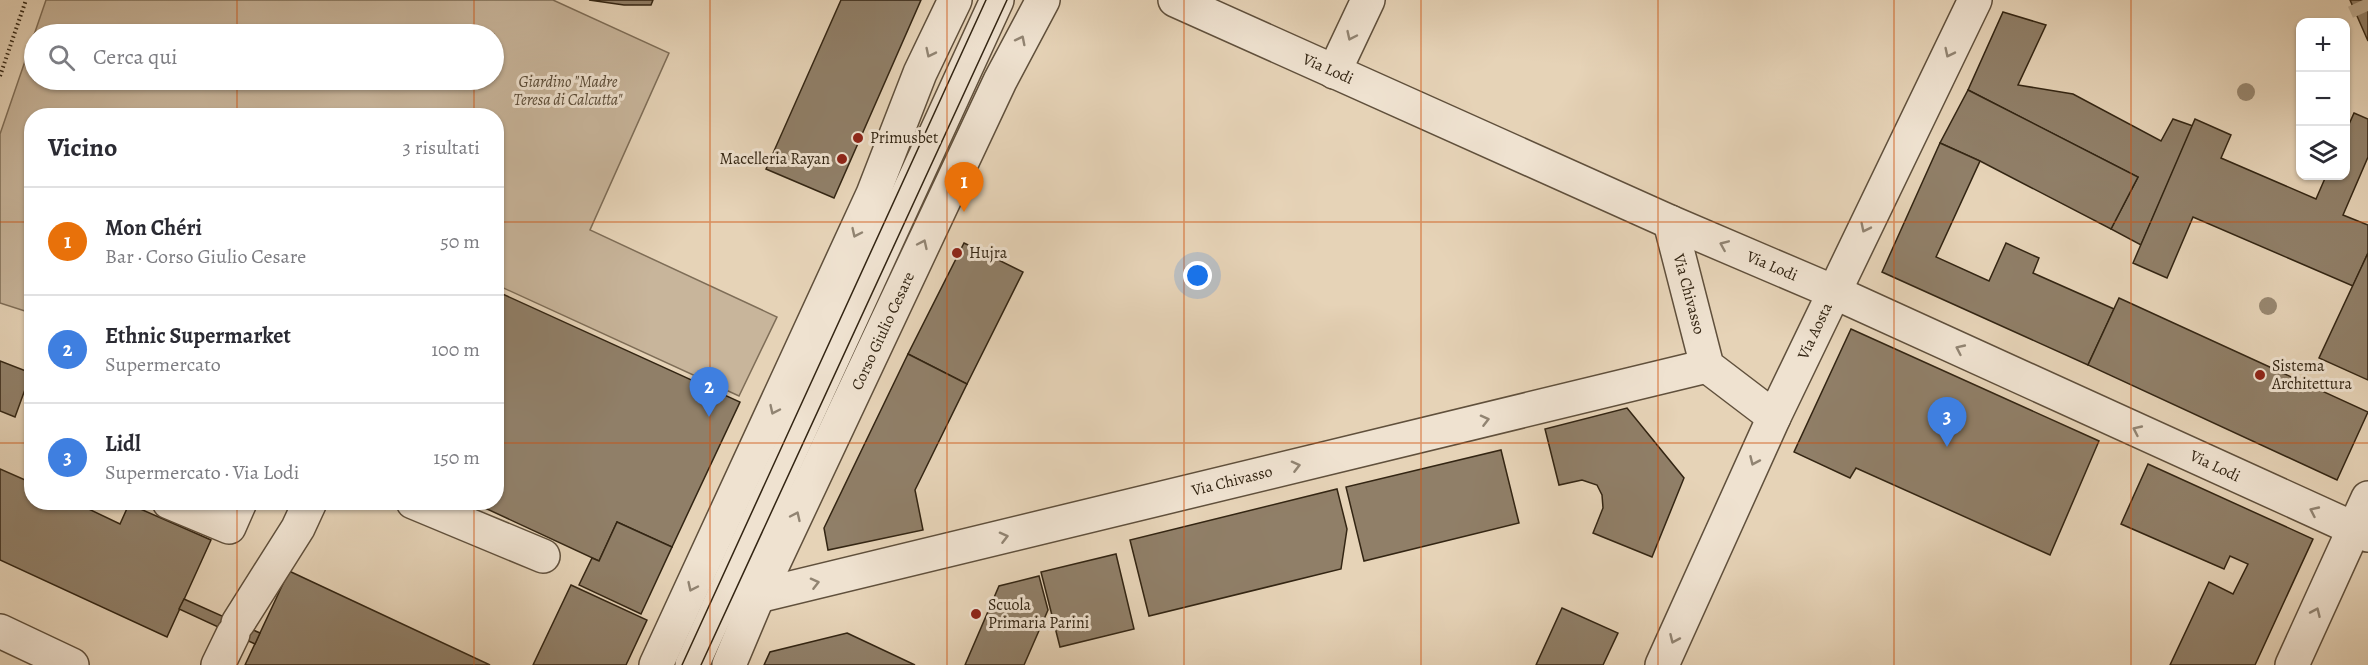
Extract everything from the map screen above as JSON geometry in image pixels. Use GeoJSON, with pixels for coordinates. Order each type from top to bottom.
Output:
{"type":"FeatureCollection","features":[{"type":"Feature","properties":{"kind":"street"},"geometry":{"type":"LineString","coordinates":[[656,665],[873,194],[920,73],[955,0]]}},
{"type":"Feature","properties":{"kind":"street","name":"Corso Giulio Cesare"},"geometry":{"type":"LineString","coordinates":[[692,665],[997,0]]}},
{"type":"Feature","properties":{"kind":"street","name":"Corso Giulio Cesare"},"geometry":{"type":"LineString","coordinates":[[729,665],[758,596],[1000,81],[1043,0]]}},
{"type":"Feature","properties":{"kind":"street","name":"Via Lodi"},"geometry":{"type":"LineString","coordinates":[[1175,0],[1670,222],[1834,292],[2361,532]]}},
{"type":"Feature","properties":{"kind":"street"},"geometry":{"type":"LineString","coordinates":[[1334,72],[1368,0]]}},
{"type":"Feature","properties":{"kind":"street","name":"Via Aosta"},"geometry":{"type":"LineString","coordinates":[[1662,665],[1774,417],[1975,0]]}},
{"type":"Feature","properties":{"kind":"street","name":"Via Chivasso"},"geometry":{"type":"LineString","coordinates":[[758,596],[1707,366],[1670,222]]}},
{"type":"Feature","properties":{"kind":"street"},"geometry":{"type":"LineString","coordinates":[[1707,366],[1774,417]]}},
{"type":"Feature","properties":{"kind":"street"},"geometry":{"type":"LineString","coordinates":[[2292,665],[2361,532],[2368,498]]}},
{"type":"Feature","properties":{"kind":"street"},"geometry":{"type":"LineString","coordinates":[[188,510],[229,527],[236,510]]}},
{"type":"Feature","properties":{"kind":"street"},"geometry":{"type":"LineString","coordinates":[[218,665],[236,628],[298,528],[306,510]]}},
{"type":"Feature","properties":{"kind":"street"},"geometry":{"type":"LineString","coordinates":[[432,510],[543,556]]}},
{"type":"Feature","properties":{"kind":"street"},"geometry":{"type":"LineString","coordinates":[[0,631],[72,665]]}},
{"type":"Feature","properties":{"kind":"path"},"geometry":{"type":"LineString","coordinates":[[0,76],[26,0]]}},
{"type":"Feature","properties":{"kind":"green space","name":"Giardino \"Madre Teresa di Calcutta\""},"geometry":{"type":"Polygon","coordinates":[[[46,0],[553,0],[669,53],[590,230],[777,317],[739,396],[504,288],[504,108],[24,108],[24,311],[0,303],[0,134],[24,64],[24,90],[504,90],[504,24],[38,24],[46,0]]]}},
{"type":"Feature","properties":{"kind":"building"},"geometry":{"type":"Polygon","coordinates":[[[589,0],[653,0],[651,5],[624,5],[589,0]]]}},
{"type":"Feature","properties":{"kind":"building"},"geometry":{"type":"Polygon","coordinates":[[[841,0],[921,0],[834,198],[766,169],[841,0]]]}},
{"type":"Feature","properties":{"kind":"building"},"geometry":{"type":"Polygon","coordinates":[[[2350,0],[2368,0],[2368,41],[2350,0]]]}},
{"type":"Feature","properties":{"kind":"building"},"geometry":{"type":"Polygon","coordinates":[[[2003,12],[2046,25],[2018,85],[2073,94],[2161,141],[2173,119],[2193,126],[2141,245],[2111,229],[2138,177],[1968,90],[2003,12]]]}},
{"type":"Feature","properties":{"kind":"building"},"geometry":{"type":"Polygon","coordinates":[[[1968,90],[2138,177],[2111,229],[1980,161],[1940,143],[1968,90]]]}},
{"type":"Feature","properties":{"kind":"building"},"geometry":{"type":"Polygon","coordinates":[[[2354,113],[2368,119],[2368,157],[2343,215],[2368,225],[2368,253],[2353,286],[2193,217],[2167,278],[2133,263],[2195,119],[2231,135],[2221,158],[2316,199],[2324,180],[2350,180],[2350,122],[2354,113]]]}},
{"type":"Feature","properties":{"kind":"building"},"geometry":{"type":"Polygon","coordinates":[[[1940,143],[1980,161],[1936,257],[1989,281],[2006,243],[2039,258],[2033,273],[2114,309],[2088,365],[1882,272],[1940,143]]]}},
{"type":"Feature","properties":{"kind":"building"},"geometry":{"type":"Polygon","coordinates":[[[964,243],[1023,272],[967,384],[908,354],[964,243]]]}},
{"type":"Feature","properties":{"kind":"building"},"geometry":{"type":"Polygon","coordinates":[[[2368,253],[2368,380],[2319,358],[2368,253]]]}},
{"type":"Feature","properties":{"kind":"building"},"geometry":{"type":"Polygon","coordinates":[[[504,295],[740,402],[672,547],[617,522],[599,561],[489,510],[504,510],[504,295]]]}},
{"type":"Feature","properties":{"kind":"building"},"geometry":{"type":"Polygon","coordinates":[[[2119,298],[2368,412],[2337,480],[2088,365],[2119,298]]]}},
{"type":"Feature","properties":{"kind":"building"},"geometry":{"type":"Polygon","coordinates":[[[1851,329],[2099,441],[2050,555],[1856,468],[1850,478],[1794,452],[1851,329]]]}},
{"type":"Feature","properties":{"kind":"building"},"geometry":{"type":"Polygon","coordinates":[[[908,354],[967,384],[915,490],[923,530],[828,550],[824,528],[908,354]]]}},
{"type":"Feature","properties":{"kind":"building"},"geometry":{"type":"Polygon","coordinates":[[[0,361],[24,370],[24,392],[15,417],[0,411],[0,361]]]}},
{"type":"Feature","properties":{"kind":"building"},"geometry":{"type":"Polygon","coordinates":[[[1627,408],[1684,478],[1652,557],[1593,533],[1603,508],[1602,495],[1597,485],[1582,480],[1559,485],[1545,429],[1627,408]]]}},
{"type":"Feature","properties":{"kind":"building"},"geometry":{"type":"Polygon","coordinates":[[[1501,450],[1519,523],[1364,561],[1346,487],[1501,450]]]}},
{"type":"Feature","properties":{"kind":"building"},"geometry":{"type":"Polygon","coordinates":[[[2148,464],[2313,539],[2255,665],[2170,665],[2209,582],[2233,594],[2248,564],[2230,556],[2224,569],[2121,524],[2148,464]]]}},
{"type":"Feature","properties":{"kind":"building"},"geometry":{"type":"Polygon","coordinates":[[[0,469],[24,480],[24,510],[91,510],[120,524],[126,510],[143,510],[211,540],[167,637],[0,560],[0,469]]]}},
{"type":"Feature","properties":{"kind":"building"},"geometry":{"type":"Polygon","coordinates":[[[1337,489],[1347,529],[1341,569],[1149,616],[1130,540],[1337,489]]]}},
{"type":"Feature","properties":{"kind":"building"},"geometry":{"type":"Polygon","coordinates":[[[617,522],[672,547],[641,614],[579,585],[592,558],[599,561],[617,522]]]}},
{"type":"Feature","properties":{"kind":"building"},"geometry":{"type":"Polygon","coordinates":[[[1116,554],[1134,629],[1060,647],[1041,572],[1116,554]]]}},
{"type":"Feature","properties":{"kind":"building"},"geometry":{"type":"Polygon","coordinates":[[[289,571],[490,665],[245,665],[289,571]]]}},
{"type":"Feature","properties":{"kind":"building"},"geometry":{"type":"Polygon","coordinates":[[[1039,576],[1048,610],[1024,665],[965,665],[999,586],[1039,576]]]}},
{"type":"Feature","properties":{"kind":"building"},"geometry":{"type":"Polygon","coordinates":[[[571,585],[647,620],[626,665],[533,665],[571,585]]]}},
{"type":"Feature","properties":{"kind":"building"},"geometry":{"type":"Polygon","coordinates":[[[184,599],[260,633],[255,644],[179,609],[184,599]]]}},
{"type":"Feature","properties":{"kind":"building"},"geometry":{"type":"Polygon","coordinates":[[[1562,608],[1618,633],[1603,665],[1536,665],[1562,608]]]}},
{"type":"Feature","properties":{"kind":"building"},"geometry":{"type":"Polygon","coordinates":[[[847,633],[915,665],[764,665],[770,652],[847,633]]]}},
{"type":"Feature","properties":{"kind":"tunnel"},"geometry":{"type":"LineString","coordinates":[[2363,0],[2368,11]]}},
{"type":"Feature","properties":{"kind":"tram line"},"geometry":{"type":"LineString","coordinates":[[682,665],[986,0]]}},
{"type":"Feature","properties":{"kind":"tram line"},"geometry":{"type":"LineString","coordinates":[[701,665],[1007,0]]}},
{"type":"Feature","properties":{"kind":"place","name":"Primusbet"},"geometry":{"type":"Point","coordinates":[858,138]}},
{"type":"Feature","properties":{"kind":"place","name":"Macelleria Rayan"},"geometry":{"type":"Point","coordinates":[842,159]}},
{"type":"Feature","properties":{"kind":"place","name":"Mon Chéri"},"geometry":{"type":"Point","coordinates":[964,212]}},
{"type":"Feature","properties":{"kind":"place","name":"Hujra"},"geometry":{"type":"Point","coordinates":[957,253]}},
{"type":"Feature","properties":{"kind":"place","name":"Sistema Architettura"},"geometry":{"type":"Point","coordinates":[2260,375]}},
{"type":"Feature","properties":{"kind":"place","name":"Ethnic Supermarket"},"geometry":{"type":"Point","coordinates":[709,417]}},
{"type":"Feature","properties":{"kind":"place","name":"Lidl"},"geometry":{"type":"Point","coordinates":[1947,447]}},
{"type":"Feature","properties":{"kind":"place","name":"Scuola Primaria Parini"},"geometry":{"type":"Point","coordinates":[976,614]}}]}
